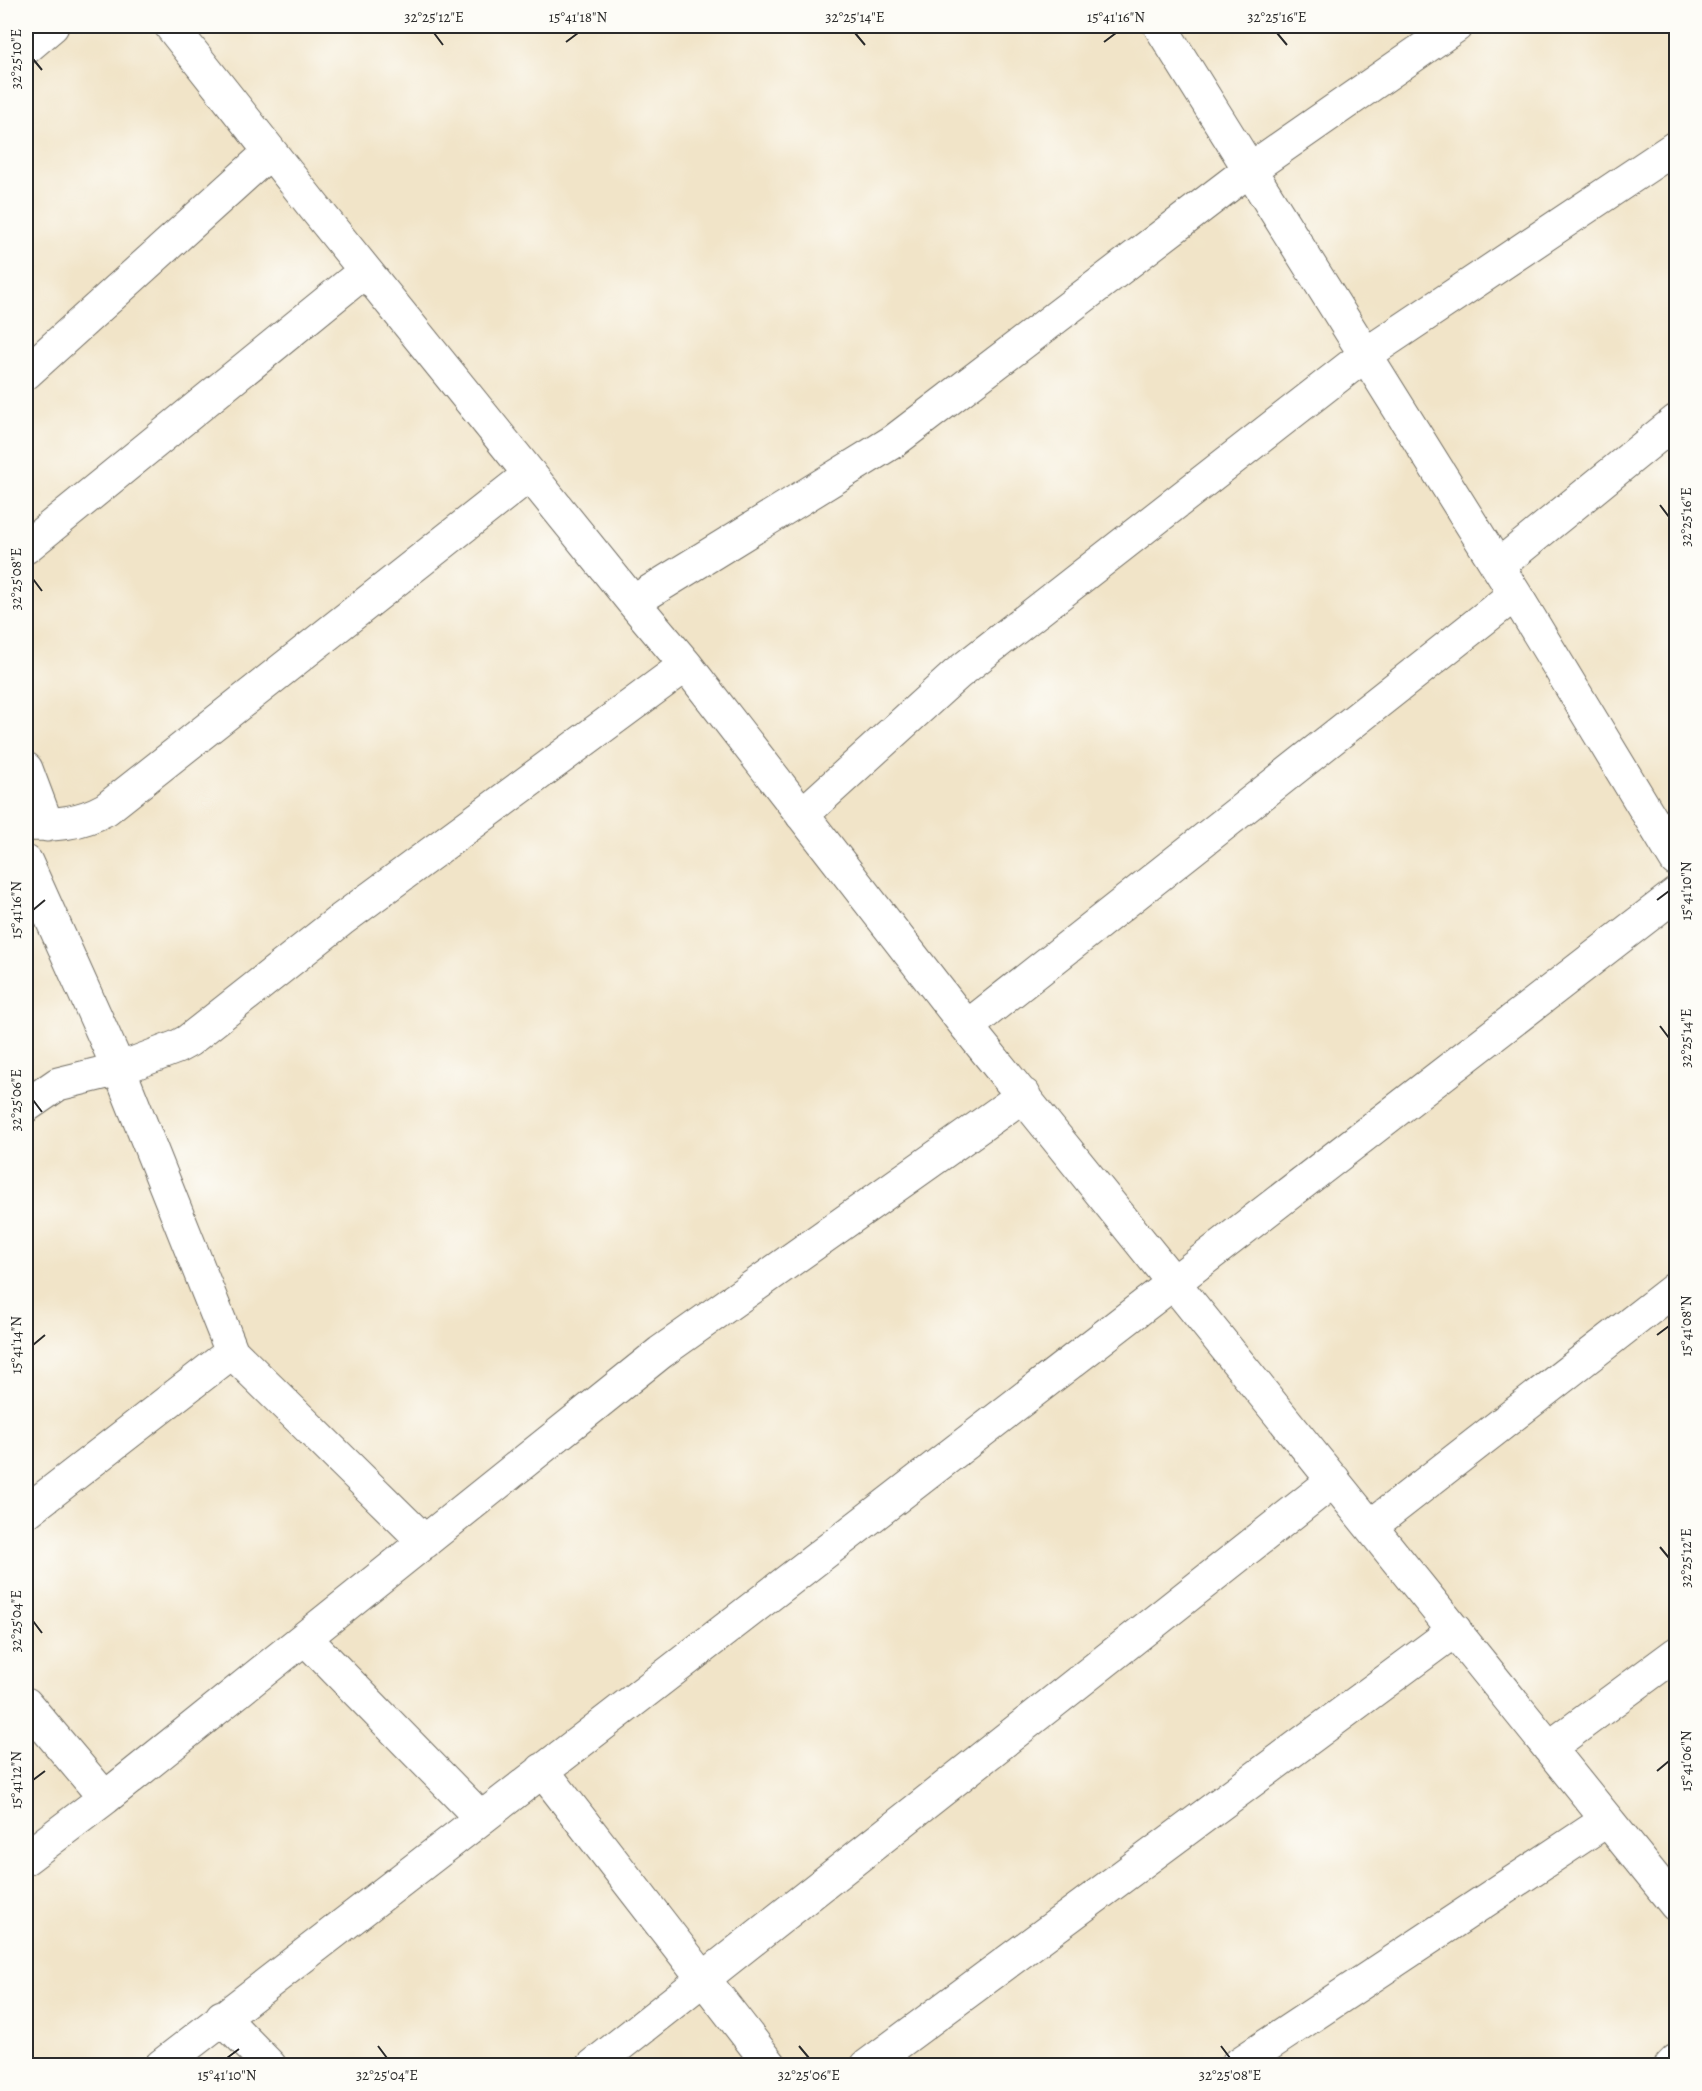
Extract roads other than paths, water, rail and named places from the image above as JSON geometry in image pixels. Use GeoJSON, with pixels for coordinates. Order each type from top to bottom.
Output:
{"type":"FeatureCollection","features":[{"type":"Feature","properties":{"kind":"street"},"geometry":{"type":"LineString","coordinates":[[26,48],[52,26]]}},
{"type":"Feature","properties":{"kind":"street"},"geometry":{"type":"LineString","coordinates":[[171,26],[365,271],[633,602],[687,665],[967,1027],[1677,1905]]}},
{"type":"Feature","properties":{"kind":"street"},"geometry":{"type":"LineString","coordinates":[[1160,26],[1498,566],[1677,860]]}},
{"type":"Feature","properties":{"kind":"street"},"geometry":{"type":"LineString","coordinates":[[633,602],[894,441],[1249,170],[1456,26]]}},
{"type":"Feature","properties":{"kind":"street"},"geometry":{"type":"LineString","coordinates":[[802,815],[957,674],[1365,355],[1677,147]]}},
{"type":"Feature","properties":{"kind":"street"},"geometry":{"type":"LineString","coordinates":[[26,373],[270,152]]}},
{"type":"Feature","properties":{"kind":"street"},"geometry":{"type":"LineString","coordinates":[[26,547],[365,271]]}},
{"type":"Feature","properties":{"kind":"street"},"geometry":{"type":"LineString","coordinates":[[1498,566],[1677,421]]}},
{"type":"Feature","properties":{"kind":"street"},"geometry":{"type":"LineString","coordinates":[[26,769],[36,825],[78,822],[106,809],[530,474]]}},
{"type":"Feature","properties":{"kind":"street"},"geometry":{"type":"LineString","coordinates":[[967,1027],[1515,594]]}},
{"type":"Feature","properties":{"kind":"street"},"geometry":{"type":"LineString","coordinates":[[26,1106],[58,1084],[119,1069],[188,1041],[340,920],[687,665]]}},
{"type":"Feature","properties":{"kind":"street"},"geometry":{"type":"LineString","coordinates":[[26,862],[119,1069],[232,1352],[425,1542]]}},
{"type":"Feature","properties":{"kind":"street"},"geometry":{"type":"LineString","coordinates":[[161,2066],[480,1817],[1677,894]]}},
{"type":"Feature","properties":{"kind":"street"},"geometry":{"type":"LineString","coordinates":[[26,1858],[105,1798],[661,1352],[1024,1095]]}},
{"type":"Feature","properties":{"kind":"street"},"geometry":{"type":"LineString","coordinates":[[1371,1526],[1677,1288]]}},
{"type":"Feature","properties":{"kind":"street"},"geometry":{"type":"LineString","coordinates":[[26,1512],[232,1352]]}},
{"type":"Feature","properties":{"kind":"street"},"geometry":{"type":"LineString","coordinates":[[593,2066],[1334,1480]]}},
{"type":"Feature","properties":{"kind":"street"},"geometry":{"type":"LineString","coordinates":[[888,2061],[1455,1630]]}},
{"type":"Feature","properties":{"kind":"street"},"geometry":{"type":"LineString","coordinates":[[305,1638],[480,1817]]}},
{"type":"Feature","properties":{"kind":"street"},"geometry":{"type":"LineString","coordinates":[[1549,1748],[1677,1654]]}},
{"type":"Feature","properties":{"kind":"street"},"geometry":{"type":"LineString","coordinates":[[26,1704],[105,1798]]}},
{"type":"Feature","properties":{"kind":"street"},"geometry":{"type":"LineString","coordinates":[[542,1770],[771,2066]]}},
{"type":"Feature","properties":{"kind":"street"},"geometry":{"type":"LineString","coordinates":[[1236,2066],[1607,1820]]}},
{"type":"Feature","properties":{"kind":"street"},"geometry":{"type":"LineString","coordinates":[[222,2017],[270,2066]]}},
{"type":"Feature","properties":{"kind":"street"},"geometry":{"type":"LineString","coordinates":[[1671,2066],[1677,2061]]}}]}
